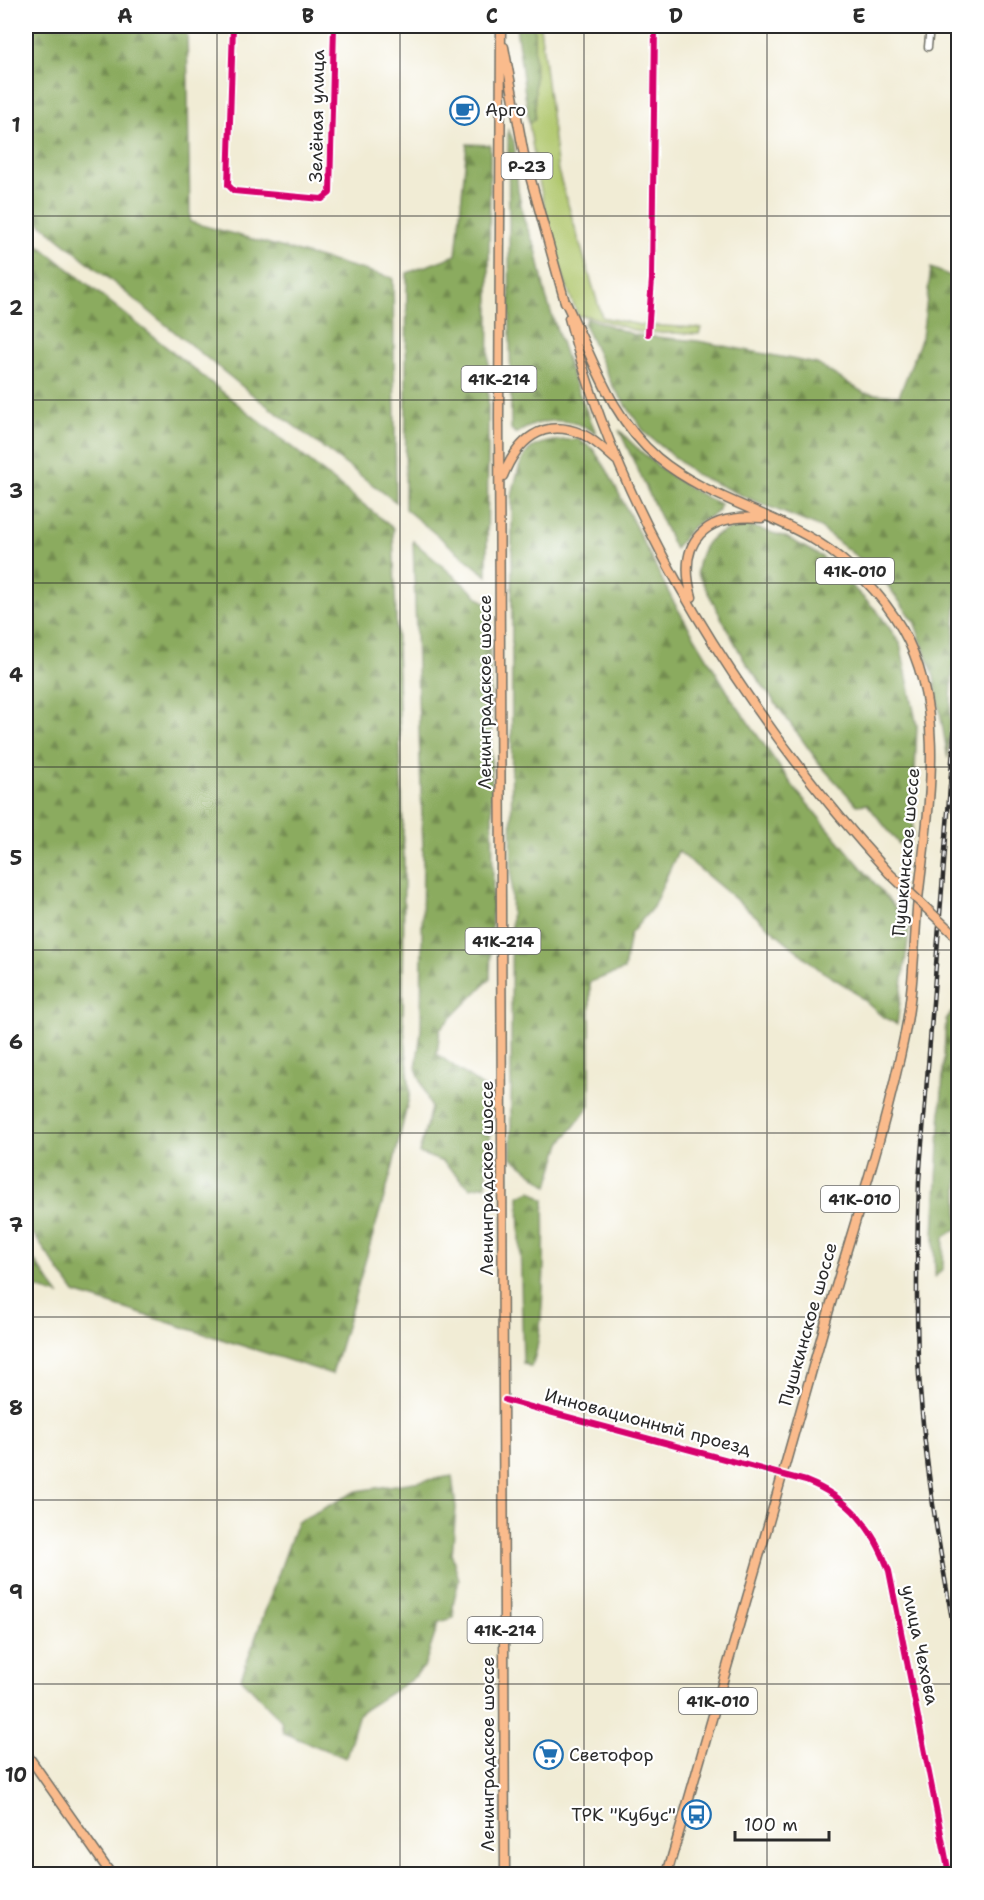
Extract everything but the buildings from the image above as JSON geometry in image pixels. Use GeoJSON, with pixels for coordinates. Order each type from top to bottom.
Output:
{"type":"FeatureCollection","features":[{"type":"Feature","properties":{"kind":"main road","name":"Р-23"},"geometry":{"type":"LineString","coordinates":[[502,28],[524,155],[584,370],[618,461],[696,612],[755,708],[847,826],[889,873],[958,938]]}},
{"type":"Feature","properties":{"kind":"main road","name":"41К-214"},"geometry":{"type":"LineString","coordinates":[[501,482],[502,28]]}},
{"type":"Feature","properties":{"kind":"main road","name":"Пушкинское шоссе"},"geometry":{"type":"LineString","coordinates":[[564,299],[608,394],[639,440],[681,475],[814,540],[843,560],[866,582],[900,627],[914,653],[923,679],[928,706],[931,762],[906,1030],[783,1474],[667,1875]]}},
{"type":"Feature","properties":{"kind":"main road","name":"41К-214"},"geometry":{"type":"LineString","coordinates":[[501,482],[511,455],[520,443],[536,433],[551,430],[584,435],[618,461]]}},
{"type":"Feature","properties":{"kind":"main road","name":"Ленинградское шоссе"},"geometry":{"type":"LineString","coordinates":[[501,482],[505,1875]]}},
{"type":"Feature","properties":{"kind":"main road"},"geometry":{"type":"LineString","coordinates":[[696,612],[687,569],[690,552],[701,533],[715,523],[735,517],[769,519]]}},
{"type":"Feature","properties":{"kind":"main road"},"geometry":{"type":"LineString","coordinates":[[26,1753],[111,1875]]}},
{"type":"Feature","properties":{"kind":"street","name":"Зелёная улица"},"geometry":{"type":"LineString","coordinates":[[232,26],[228,185],[234,191],[322,199],[330,193],[334,26]]}},
{"type":"Feature","properties":{"kind":"street"},"geometry":{"type":"LineString","coordinates":[[648,334],[652,279],[655,26]]}},
{"type":"Feature","properties":{"kind":"street"},"geometry":{"type":"LineString","coordinates":[[928,47],[930,26]]}},
{"type":"Feature","properties":{"kind":"street","name":"Инновационный проезд"},"geometry":{"type":"LineString","coordinates":[[505,1400],[783,1474]]}},
{"type":"Feature","properties":{"kind":"street","name":"улица Чехова"},"geometry":{"type":"LineString","coordinates":[[783,1474],[823,1488],[845,1501],[860,1516],[882,1553],[911,1675],[950,1875]]}},
{"type":"Feature","properties":{"kind":"green space"},"geometry":{"type":"Polygon","coordinates":[[[26,26],[187,26],[190,222],[393,278],[396,502],[254,396],[26,212],[26,26]]]}},
{"type":"Feature","properties":{"kind":"green space"},"geometry":{"type":"Polygon","coordinates":[[[516,26],[534,26],[535,118],[529,124],[516,26]]]}},
{"type":"Feature","properties":{"kind":"green space"},"geometry":{"type":"Polygon","coordinates":[[[534,26],[540,26],[558,171],[602,317],[640,325],[701,328],[699,334],[640,332],[588,316],[578,316],[561,269],[548,222],[529,124],[535,118],[534,26]]]}},
{"type":"Feature","properties":{"kind":"green space"},"geometry":{"type":"Polygon","coordinates":[[[508,129],[514,142],[518,190],[524,220],[536,249],[546,297],[574,381],[596,433],[586,427],[566,421],[535,424],[516,434],[511,429],[508,129]]]}},
{"type":"Feature","properties":{"kind":"green space"},"geometry":{"type":"Polygon","coordinates":[[[467,144],[490,145],[487,576],[405,509],[407,273],[456,255],[467,144]]]}},
{"type":"Feature","properties":{"kind":"green space"},"geometry":{"type":"Polygon","coordinates":[[[26,235],[393,528],[404,859],[403,1017],[410,1093],[392,1170],[332,1374],[75,1293],[26,1224],[26,235]]]}},
{"type":"Feature","properties":{"kind":"green space"},"geometry":{"type":"Polygon","coordinates":[[[931,268],[958,279],[958,569],[948,758],[934,677],[914,621],[880,575],[819,527],[695,474],[645,433],[612,385],[584,324],[587,318],[635,335],[698,341],[817,364],[864,393],[899,396],[922,337],[931,268]]]}},
{"type":"Feature","properties":{"kind":"green space"},"geometry":{"type":"Polygon","coordinates":[[[619,430],[642,453],[666,472],[720,504],[719,511],[692,527],[675,549],[619,430]]]}},
{"type":"Feature","properties":{"kind":"green space"},"geometry":{"type":"Polygon","coordinates":[[[578,439],[593,449],[607,470],[673,601],[732,699],[795,789],[910,925],[897,1024],[883,1017],[851,989],[820,970],[678,851],[653,907],[630,934],[624,970],[590,982],[590,1106],[561,1143],[548,1186],[511,1157],[512,496],[519,467],[529,450],[546,442],[578,439]]]}},
{"type":"Feature","properties":{"kind":"green space"},"geometry":{"type":"Polygon","coordinates":[[[746,525],[786,537],[821,556],[878,612],[900,643],[917,726],[912,838],[899,844],[867,804],[857,805],[822,767],[744,660],[697,572],[702,551],[711,538],[746,525]]]}},
{"type":"Feature","properties":{"kind":"green space"},"geometry":{"type":"Polygon","coordinates":[[[413,541],[489,606],[493,874],[490,979],[440,1029],[437,1054],[494,1095],[486,1185],[470,1188],[443,1162],[419,1153],[431,1108],[416,1068],[421,1032],[423,850],[413,541]]]}},
{"type":"Feature","properties":{"kind":"green space"},"geometry":{"type":"Polygon","coordinates":[[[958,1005],[958,1228],[944,1237],[943,1268],[935,1277],[934,1234],[946,1019],[958,1005]]]}},
{"type":"Feature","properties":{"kind":"green space"},"geometry":{"type":"Polygon","coordinates":[[[531,1191],[544,1200],[544,1236],[542,1312],[536,1354],[531,1367],[523,1363],[519,1196],[531,1191]]]}},
{"type":"Feature","properties":{"kind":"green space"},"geometry":{"type":"Polygon","coordinates":[[[26,1249],[59,1295],[26,1285],[26,1249]]]}},
{"type":"Feature","properties":{"kind":"green space"},"geometry":{"type":"Polygon","coordinates":[[[452,1476],[456,1508],[452,1555],[459,1580],[453,1604],[454,1618],[439,1622],[424,1667],[411,1680],[359,1713],[346,1758],[283,1733],[281,1720],[241,1678],[297,1522],[357,1491],[452,1476]]]}},
{"type":"Feature","properties":{"kind":"railway"},"geometry":{"type":"LineString","coordinates":[[958,685],[919,1181],[917,1247],[920,1395],[928,1469],[958,1652]]}},
{"type":"Feature","properties":{"kind":"cycle path"},"geometry":{"type":"LineString","coordinates":[[233,26],[228,185],[234,191],[322,199],[330,193],[334,26]]}},
{"type":"Feature","properties":{"kind":"cycle path"},"geometry":{"type":"LineString","coordinates":[[648,334],[652,279],[655,26]]}},
{"type":"Feature","properties":{"kind":"cycle path"},"geometry":{"type":"LineString","coordinates":[[505,1400],[806,1481],[835,1496],[858,1516],[883,1555],[889,1571],[949,1874]]}},
{"type":"Feature","properties":{"kind":"place","name":"Арго"},"geometry":{"type":"Point","coordinates":[464,110]}},
{"type":"Feature","properties":{"kind":"place","name":"Светофор"},"geometry":{"type":"Point","coordinates":[548,1755]}},
{"type":"Feature","properties":{"kind":"place","name":"ТРК \"Кубус\""},"geometry":{"type":"Point","coordinates":[697,1815]}}]}
